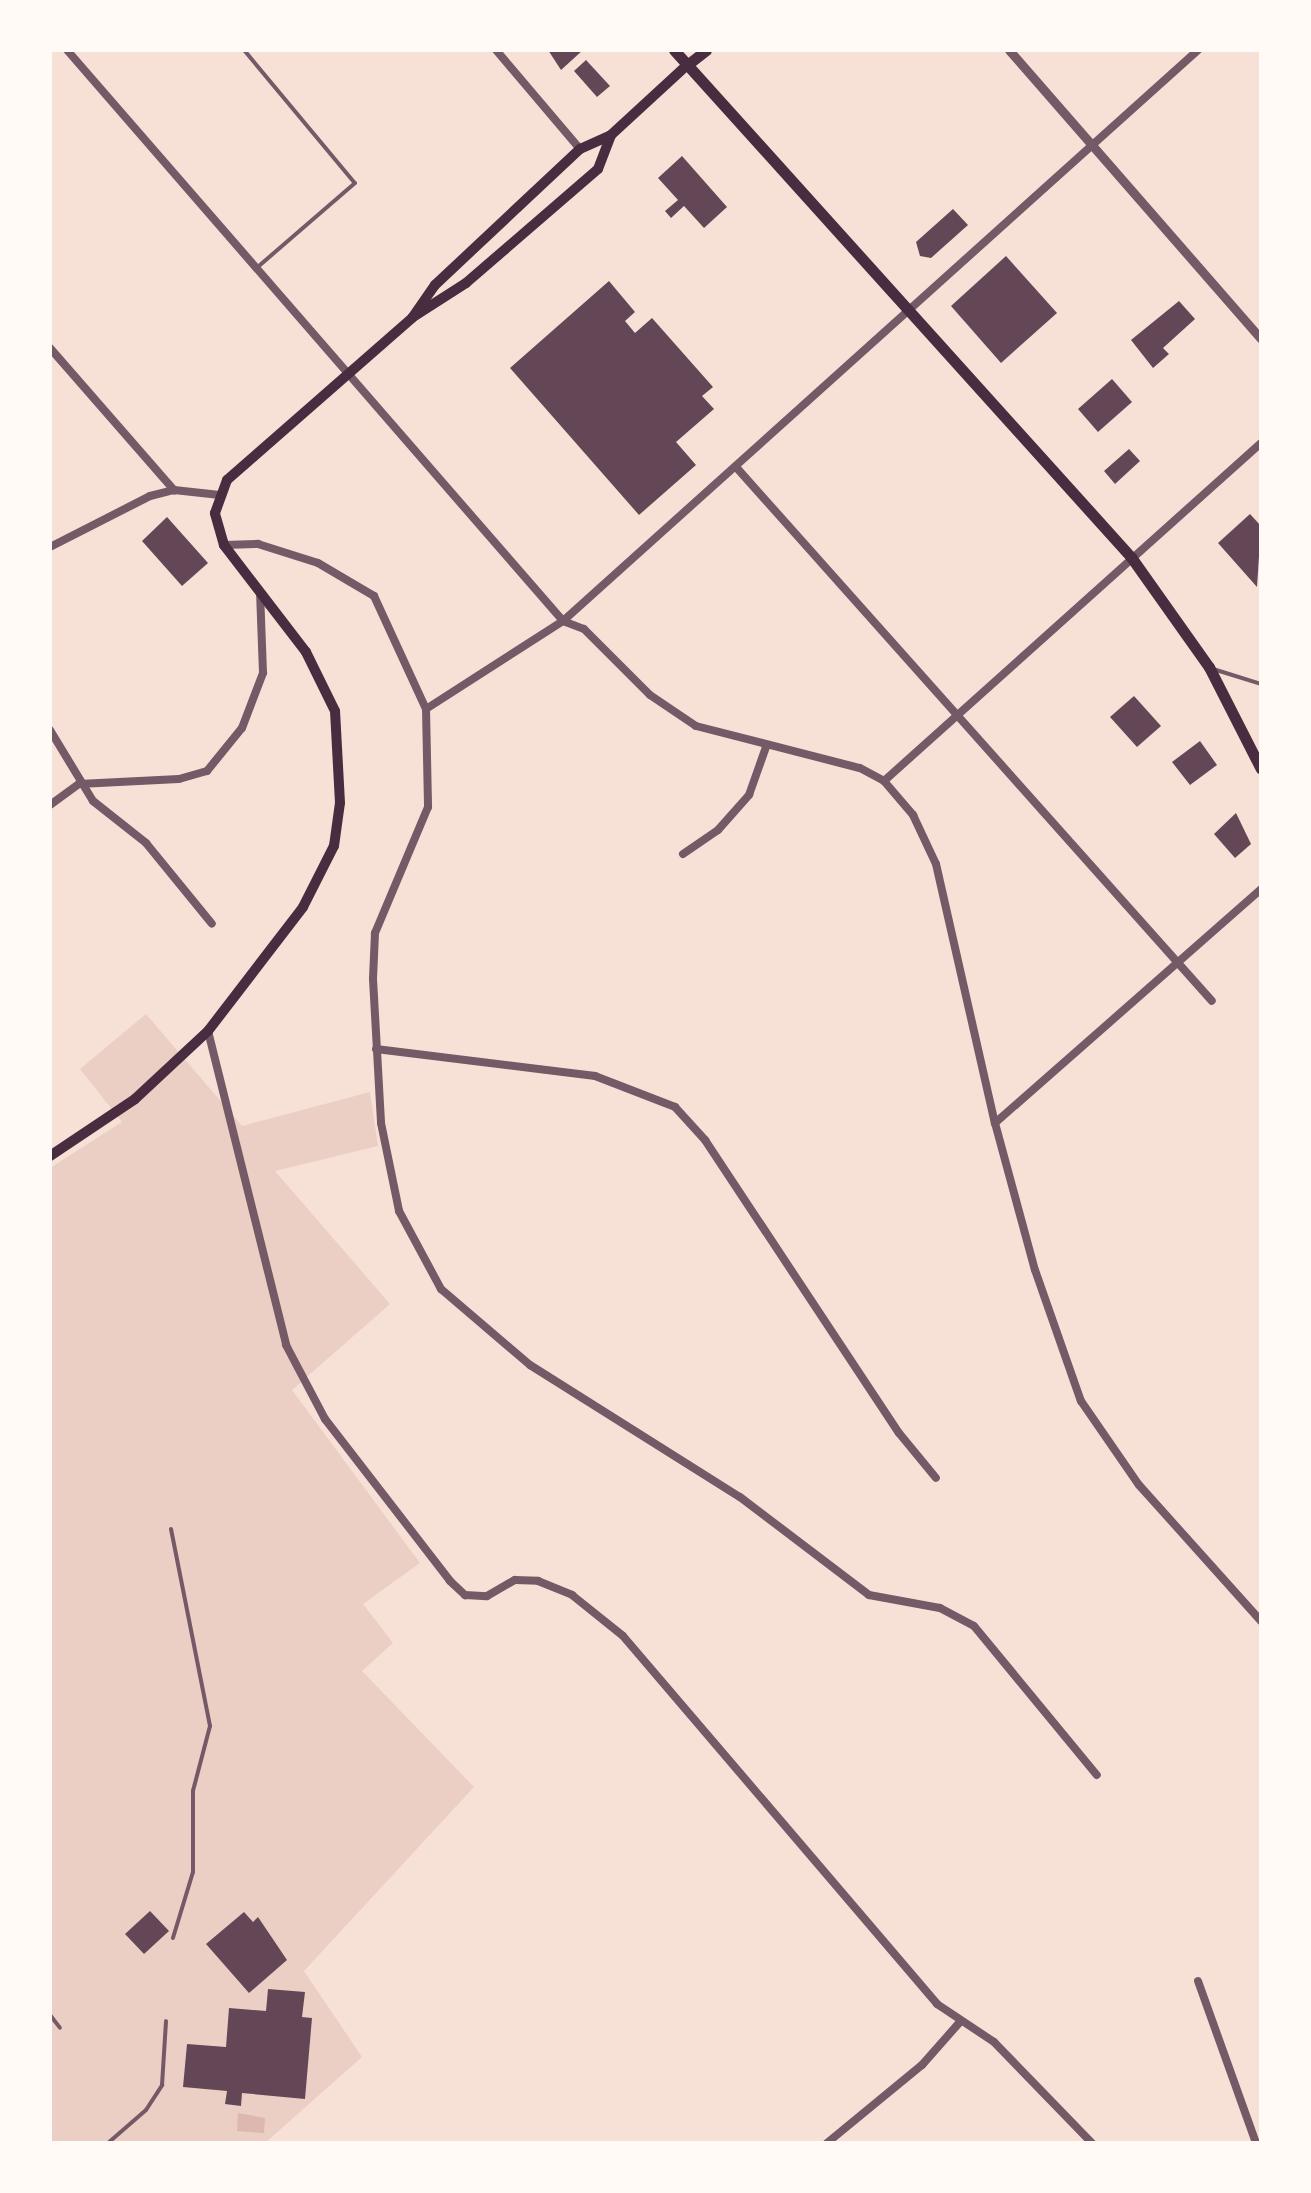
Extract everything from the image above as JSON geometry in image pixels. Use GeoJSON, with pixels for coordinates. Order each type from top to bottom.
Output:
{"type":"FeatureCollection","features":[{"type":"Feature","properties":{"kind":"main road"},"geometry":{"type":"LineString","coordinates":[[674,50],[1132,557],[1209,668],[1261,769]]}},
{"type":"Feature","properties":{"kind":"main road"},"geometry":{"type":"LineString","coordinates":[[412,318],[435,286],[580,149],[611,135],[706,50]]}},
{"type":"Feature","properties":{"kind":"main road"},"geometry":{"type":"LineString","coordinates":[[50,1156],[135,1100],[208,1030],[303,907],[334,846],[340,802],[334,711],[306,652],[224,545],[215,513],[227,480],[350,369],[412,318],[445,300],[598,169],[611,135]]}},
{"type":"Feature","properties":{"kind":"main road"},"geometry":{"type":"LineString","coordinates":[[508,218],[522,234]]}},
{"type":"Feature","properties":{"kind":"street"},"geometry":{"type":"LineString","coordinates":[[68,50],[350,369],[562,621],[584,629],[650,696],[696,726],[860,768],[884,782],[913,815],[936,864],[995,1123],[1035,1270],[1086,1411],[1139,1485],[1261,1621]]}},
{"type":"Feature","properties":{"kind":"street"},"geometry":{"type":"LineString","coordinates":[[496,50],[580,149]]}},
{"type":"Feature","properties":{"kind":"street"},"geometry":{"type":"LineString","coordinates":[[1008,50],[1261,339]]}},
{"type":"Feature","properties":{"kind":"street"},"geometry":{"type":"LineString","coordinates":[[426,709],[562,621],[912,311],[1198,50]]}},
{"type":"Feature","properties":{"kind":"street"},"geometry":{"type":"LineString","coordinates":[[50,348],[174,490]]}},
{"type":"Feature","properties":{"kind":"street"},"geometry":{"type":"LineString","coordinates":[[884,782],[1261,444]]}},
{"type":"Feature","properties":{"kind":"street"},"geometry":{"type":"LineString","coordinates":[[736,467],[1212,1001]]}},
{"type":"Feature","properties":{"kind":"street"},"geometry":{"type":"LineString","coordinates":[[50,547],[174,490],[220,495]]}},
{"type":"Feature","properties":{"kind":"street"},"geometry":{"type":"LineString","coordinates":[[224,545],[258,544],[318,563],[374,596],[426,709],[428,807],[375,933],[376,1049],[381,1123],[400,1211],[441,1289],[530,1365],[740,1497],[869,1595],[940,1608],[974,1626],[1097,1774]]}},
{"type":"Feature","properties":{"kind":"street"},"geometry":{"type":"LineString","coordinates":[[50,805],[79,784],[179,779],[207,770],[227,750],[263,673],[260,588]]}},
{"type":"Feature","properties":{"kind":"street"},"geometry":{"type":"LineString","coordinates":[[50,730],[79,784],[146,842],[212,924]]}},
{"type":"Feature","properties":{"kind":"street"},"geometry":{"type":"LineString","coordinates":[[683,854],[718,830],[749,794],[766,747]]}},
{"type":"Feature","properties":{"kind":"street"},"geometry":{"type":"LineString","coordinates":[[995,1123],[1261,889]]}},
{"type":"Feature","properties":{"kind":"street"},"geometry":{"type":"LineString","coordinates":[[208,1030],[286,1345],[325,1419],[465,1596],[538,1581],[572,1596],[624,1636],[959,2023],[994,2042],[1092,2143]]}},
{"type":"Feature","properties":{"kind":"street"},"geometry":{"type":"LineString","coordinates":[[376,1049],[595,1076],[675,1108],[705,1140],[899,1433],[936,1478]]}},
{"type":"Feature","properties":{"kind":"street"},"geometry":{"type":"LineString","coordinates":[[1198,1981],[1256,2143]]}},
{"type":"Feature","properties":{"kind":"street"},"geometry":{"type":"LineString","coordinates":[[827,2143],[922,2066],[959,2023]]}},
{"type":"Feature","properties":{"kind":"lane"},"geometry":{"type":"LineString","coordinates":[[244,50],[355,182],[259,266]]}},
{"type":"Feature","properties":{"kind":"lane"},"geometry":{"type":"LineString","coordinates":[[1209,668],[1261,684]]}},
{"type":"Feature","properties":{"kind":"lane"},"geometry":{"type":"LineString","coordinates":[[171,1529],[210,1726],[193,1791],[193,1872],[174,1938]]}},
{"type":"Feature","properties":{"kind":"lane"},"geometry":{"type":"LineString","coordinates":[[50,2015],[60,2028]]}},
{"type":"Feature","properties":{"kind":"lane"},"geometry":{"type":"LineString","coordinates":[[108,2143],[146,2110],[162,2085],[166,2021]]}},
{"type":"Feature","properties":{"kind":"shaded area"},"geometry":{"type":"Polygon","coordinates":[[[146,1014],[242,1126],[370,1092],[378,1146],[275,1171],[390,1304],[292,1390],[420,1563],[363,1604],[393,1643],[362,1671],[474,1787],[304,1971],[362,2057],[265,2143],[50,2143],[50,1168],[122,1122],[80,1069],[146,1014]]]}},
{"type":"Feature","properties":{"kind":"shaded area"},"geometry":{"type":"Polygon","coordinates":[[[238,2113],[265,2118],[264,2133],[237,2131],[238,2113]]]}},
{"type":"Feature","properties":{"kind":"building"},"geometry":{"type":"Polygon","coordinates":[[[548,50],[583,50],[561,70],[548,50]]]}},
{"type":"Feature","properties":{"kind":"building"},"geometry":{"type":"Polygon","coordinates":[[[586,60],[610,86],[597,97],[574,71],[586,60]]]}},
{"type":"Feature","properties":{"kind":"building"},"geometry":{"type":"Polygon","coordinates":[[[682,156],[727,207],[704,228],[684,206],[671,218],[665,211],[678,200],[658,178],[682,156]]]}},
{"type":"Feature","properties":{"kind":"building"},"geometry":{"type":"Polygon","coordinates":[[[953,209],[968,225],[931,258],[920,256],[916,242],[953,209]]]}},
{"type":"Feature","properties":{"kind":"building"},"geometry":{"type":"Polygon","coordinates":[[[1006,256],[1057,313],[1001,363],[951,306],[1006,256]]]}},
{"type":"Feature","properties":{"kind":"building"},"geometry":{"type":"Polygon","coordinates":[[[609,281],[635,312],[625,321],[635,333],[652,318],[713,387],[702,396],[714,409],[676,442],[696,465],[639,515],[510,368],[609,281]]]}},
{"type":"Feature","properties":{"kind":"building"},"geometry":{"type":"Polygon","coordinates":[[[1179,301],[1195,319],[1163,348],[1169,354],[1153,368],[1131,340],[1179,301]]]}},
{"type":"Feature","properties":{"kind":"building"},"geometry":{"type":"Polygon","coordinates":[[[1112,379],[1132,402],[1098,432],[1078,409],[1112,379]]]}},
{"type":"Feature","properties":{"kind":"building"},"geometry":{"type":"Polygon","coordinates":[[[1129,449],[1140,461],[1115,484],[1104,471],[1129,449]]]}},
{"type":"Feature","properties":{"kind":"building"},"geometry":{"type":"Polygon","coordinates":[[[1250,514],[1261,526],[1257,587],[1218,543],[1250,514]]]}},
{"type":"Feature","properties":{"kind":"building"},"geometry":{"type":"Polygon","coordinates":[[[167,517],[208,563],[182,586],[142,541],[167,517]]]}},
{"type":"Feature","properties":{"kind":"building"},"geometry":{"type":"Polygon","coordinates":[[[1134,696],[1161,726],[1137,747],[1110,717],[1134,696]]]}},
{"type":"Feature","properties":{"kind":"building"},"geometry":{"type":"Polygon","coordinates":[[[1200,741],[1217,765],[1190,785],[1172,762],[1200,741]]]}},
{"type":"Feature","properties":{"kind":"building"},"geometry":{"type":"Polygon","coordinates":[[[1236,813],[1251,844],[1235,858],[1214,834],[1236,813]]]}},
{"type":"Feature","properties":{"kind":"building"},"geometry":{"type":"Polygon","coordinates":[[[150,1911],[169,1931],[144,1954],[125,1934],[150,1911]]]}},
{"type":"Feature","properties":{"kind":"building"},"geometry":{"type":"Polygon","coordinates":[[[244,1912],[253,1922],[258,1917],[287,1960],[249,1993],[206,1944],[244,1912]]]}},
{"type":"Feature","properties":{"kind":"building"},"geometry":{"type":"Polygon","coordinates":[[[268,1989],[305,1992],[302,2017],[312,2018],[305,2099],[242,2093],[241,2106],[225,2104],[227,2091],[183,2087],[187,2044],[226,2047],[229,2008],[266,2011],[268,1989]]]}}]}
